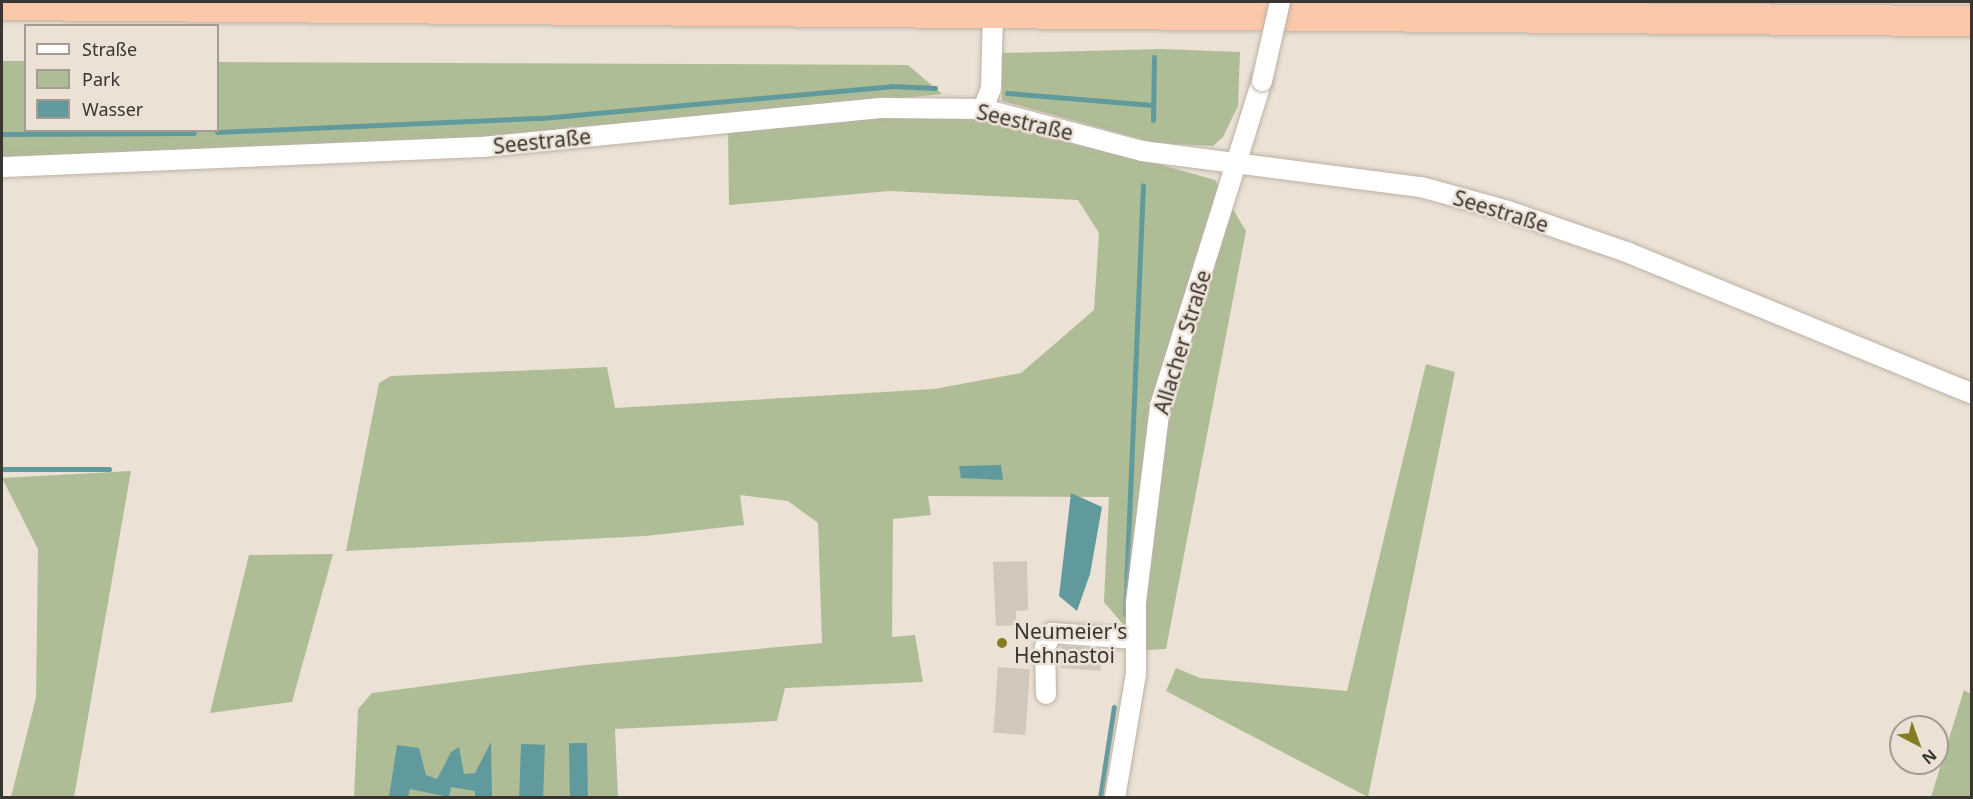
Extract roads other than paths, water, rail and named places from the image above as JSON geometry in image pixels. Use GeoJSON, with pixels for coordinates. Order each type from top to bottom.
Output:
{"type":"FeatureCollection","features":[{"type":"Feature","properties":{"kind":"highway"},"geometry":{"type":"LineString","coordinates":[[2,5],[1971,21]]}},
{"type":"Feature","properties":{"kind":"street","name":"Allacher Straße"},"geometry":{"type":"LineString","coordinates":[[1115,798],[1136,674],[1136,639],[1146,502],[1160,406],[1238,163],[1262,81],[1280,2]]}},
{"type":"Feature","properties":{"kind":"street"},"geometry":{"type":"LineString","coordinates":[[983,109],[991,88],[993,14]]}},
{"type":"Feature","properties":{"kind":"street","name":"Seestraße"},"geometry":{"type":"LineString","coordinates":[[2,167],[482,147],[883,108],[983,109],[1142,151],[1421,187],[1508,211],[1629,253],[1971,394]]}},
{"type":"Feature","properties":{"kind":"street"},"geometry":{"type":"LineString","coordinates":[[1046,694],[1045,647],[1052,633],[1136,639]]}},
{"type":"Feature","properties":{"kind":"water"},"geometry":{"type":"Polygon","coordinates":[[[1001,465],[1003,480],[961,478],[959,466],[1001,465]]]}},
{"type":"Feature","properties":{"kind":"water"},"geometry":{"type":"Polygon","coordinates":[[[1071,493],[1102,507],[1090,574],[1077,611],[1059,596],[1071,493]]]}},
{"type":"Feature","properties":{"kind":"water"},"geometry":{"type":"Polygon","coordinates":[[[491,742],[492,797],[475,797],[475,791],[451,787],[449,797],[410,789],[408,797],[389,797],[397,745],[419,748],[426,775],[437,779],[451,752],[459,747],[464,774],[475,773],[491,742]]]}},
{"type":"Feature","properties":{"kind":"water"},"geometry":{"type":"Polygon","coordinates":[[[569,743],[587,743],[588,797],[570,797],[569,743]]]}},
{"type":"Feature","properties":{"kind":"water"},"geometry":{"type":"Polygon","coordinates":[[[521,744],[545,745],[543,798],[519,797],[521,744]]]}},
{"type":"Feature","properties":{"kind":"waterway"},"geometry":{"type":"LineString","coordinates":[[1153,120],[1154,57]]}},
{"type":"Feature","properties":{"kind":"waterway"},"geometry":{"type":"LineString","coordinates":[[219,132],[542,118],[892,86],[935,88]]}},
{"type":"Feature","properties":{"kind":"waterway"},"geometry":{"type":"LineString","coordinates":[[1007,93],[1153,105]]}},
{"type":"Feature","properties":{"kind":"waterway"},"geometry":{"type":"LineString","coordinates":[[2,134],[194,133]]}},
{"type":"Feature","properties":{"kind":"waterway"},"geometry":{"type":"LineString","coordinates":[[1125,614],[1143,185]]}},
{"type":"Feature","properties":{"kind":"waterway"},"geometry":{"type":"LineString","coordinates":[[2,469],[109,469]]}},
{"type":"Feature","properties":{"kind":"waterway"},"geometry":{"type":"LineString","coordinates":[[1100,798],[1114,707]]}},
{"type":"Feature","properties":{"kind":"place","name":"Neumeier's Hehnastoi"},"geometry":{"type":"Point","coordinates":[1002,643]}}]}
